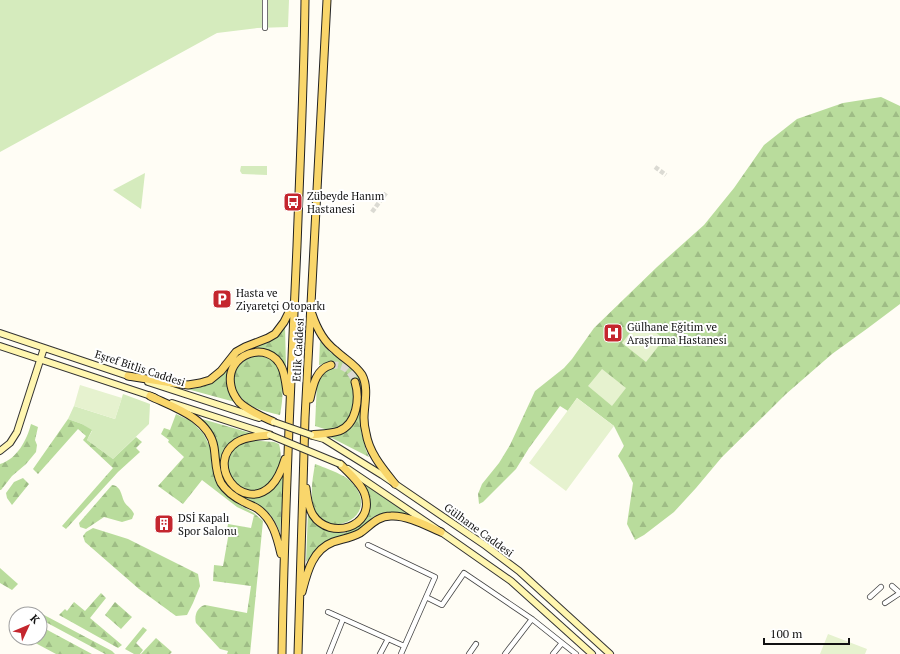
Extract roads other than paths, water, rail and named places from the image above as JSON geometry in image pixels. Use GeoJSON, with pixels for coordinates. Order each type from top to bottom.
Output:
{"type":"FeatureCollection","features":[{"type":"Feature","properties":{"kind":"main road","name":"Etlik Caddesi"},"geometry":{"type":"LineString","coordinates":[[282,654],[283,562],[305,37],[305,0]]}},
{"type":"Feature","properties":{"kind":"main road","name":"Etlik Caddesi"},"geometry":{"type":"LineString","coordinates":[[298,654],[305,418],[326,0]]}},
{"type":"Feature","properties":{"kind":"main road"},"geometry":{"type":"LineString","coordinates":[[128,376],[188,385],[210,380],[221,371],[241,348],[268,338],[274,334],[284,322],[294,300]]}},
{"type":"Feature","properties":{"kind":"main road"},"geometry":{"type":"LineString","coordinates":[[311,310],[316,327],[323,338],[335,351],[351,362],[363,377],[365,385],[364,418],[367,439],[376,457],[394,484]]}},
{"type":"Feature","properties":{"kind":"main road","name":"Eşref Bitlis Caddesi"},"geometry":{"type":"LineString","coordinates":[[0,333],[311,435]]}},
{"type":"Feature","properties":{"kind":"main road"},"geometry":{"type":"LineString","coordinates":[[0,346],[270,435]]}},
{"type":"Feature","properties":{"kind":"main road"},"geometry":{"type":"LineString","coordinates":[[0,451],[7,446],[15,435],[44,348]]}},
{"type":"Feature","properties":{"kind":"main road"},"geometry":{"type":"LineString","coordinates":[[274,422],[254,412],[240,403],[235,397],[231,387],[230,376],[233,367],[238,360],[247,354],[255,352],[268,354],[274,358],[281,366],[283,372],[290,408]]}},
{"type":"Feature","properties":{"kind":"main road"},"geometry":{"type":"LineString","coordinates":[[305,418],[315,380],[320,371],[331,365]]}},
{"type":"Feature","properties":{"kind":"main road"},"geometry":{"type":"LineString","coordinates":[[311,435],[326,436],[342,429],[349,423],[354,414],[357,402],[355,382]]}},
{"type":"Feature","properties":{"kind":"main road"},"geometry":{"type":"LineString","coordinates":[[150,396],[189,415],[203,426],[214,445],[217,471],[221,483],[237,498],[257,508],[269,520],[274,528],[283,562]]}},
{"type":"Feature","properties":{"kind":"main road"},"geometry":{"type":"LineString","coordinates":[[270,435],[243,439],[236,443],[229,450],[225,458],[227,478],[242,492],[253,494],[262,492],[271,487],[278,478],[287,456]]}},
{"type":"Feature","properties":{"kind":"main road","name":"Gülhane Caddesi"},"geometry":{"type":"LineString","coordinates":[[270,435],[340,464],[441,532],[510,581],[592,654]]}},
{"type":"Feature","properties":{"kind":"main road","name":"Gülhane Caddesi"},"geometry":{"type":"LineString","coordinates":[[326,436],[502,557],[610,654]]}},
{"type":"Feature","properties":{"kind":"main road"},"geometry":{"type":"LineString","coordinates":[[303,476],[309,506],[313,515],[329,528],[345,529],[356,524],[361,519],[367,504],[365,494],[340,464]]}},
{"type":"Feature","properties":{"kind":"main road"},"geometry":{"type":"LineString","coordinates":[[299,604],[308,570],[314,558],[322,549],[332,543],[350,538],[360,533],[374,522],[385,516],[396,516],[411,520],[441,532]]}},
{"type":"Feature","properties":{"kind":"street"},"geometry":{"type":"LineString","coordinates":[[264,0],[264,28]]}},
{"type":"Feature","properties":{"kind":"street"},"geometry":{"type":"LineString","coordinates":[[368,545],[435,577],[401,654]]}},
{"type":"Feature","properties":{"kind":"street"},"geometry":{"type":"LineString","coordinates":[[426,597],[442,605],[464,573],[532,619],[576,654]]}},
{"type":"Feature","properties":{"kind":"street"},"geometry":{"type":"LineString","coordinates":[[885,603],[900,593],[892,586]]}},
{"type":"Feature","properties":{"kind":"street"},"geometry":{"type":"LineString","coordinates":[[870,597],[880,587]]}},
{"type":"Feature","properties":{"kind":"street"},"geometry":{"type":"LineString","coordinates":[[328,612],[404,646]]}},
{"type":"Feature","properties":{"kind":"street"},"geometry":{"type":"LineString","coordinates":[[329,654],[343,619]]}},
{"type":"Feature","properties":{"kind":"street"},"geometry":{"type":"LineString","coordinates":[[505,654],[532,619]]}},
{"type":"Feature","properties":{"kind":"street"},"geometry":{"type":"LineString","coordinates":[[380,654],[388,639]]}},
{"type":"Feature","properties":{"kind":"street"},"geometry":{"type":"LineString","coordinates":[[553,654],[562,643]]}},
{"type":"Feature","properties":{"kind":"street"},"geometry":{"type":"LineString","coordinates":[[469,654],[476,644]]}},
{"type":"Feature","properties":{"kind":"tunnel"},"geometry":{"type":"LineString","coordinates":[[655,167],[666,175]]}},
{"type":"Feature","properties":{"kind":"tunnel"},"geometry":{"type":"LineString","coordinates":[[372,212],[386,193]]}},
{"type":"Feature","properties":{"kind":"tunnel"},"geometry":{"type":"LineString","coordinates":[[331,365],[343,367],[349,371],[355,382]]}},
{"type":"Feature","properties":{"kind":"place","name":"Zübeyde Hanım Hastanesi"},"geometry":{"type":"Point","coordinates":[293,202]}},
{"type":"Feature","properties":{"kind":"place","name":"Hasta ve Ziyaretçi Otoparkı"},"geometry":{"type":"Point","coordinates":[222,299]}},
{"type":"Feature","properties":{"kind":"place","name":"Gülhane Eğitim ve Araştırma Hastanesi"},"geometry":{"type":"Point","coordinates":[613,333]}},
{"type":"Feature","properties":{"kind":"place","name":"DSİ Kapalı Spor Salonu"},"geometry":{"type":"Point","coordinates":[164,524]}}]}
